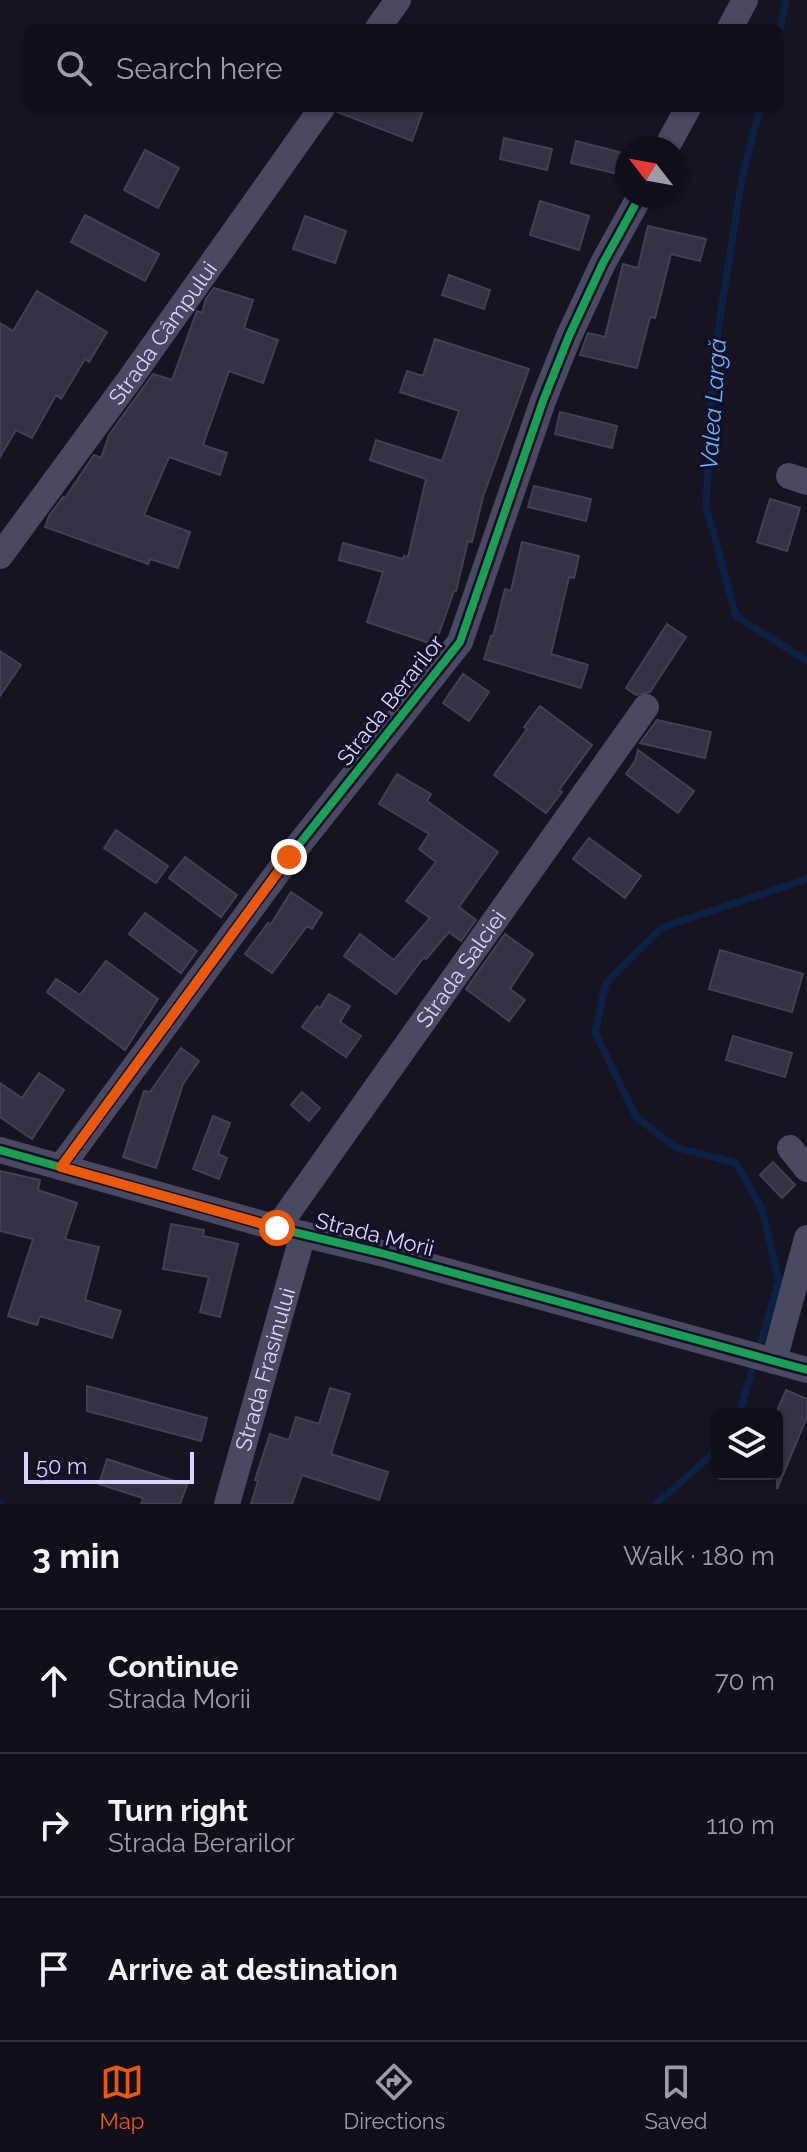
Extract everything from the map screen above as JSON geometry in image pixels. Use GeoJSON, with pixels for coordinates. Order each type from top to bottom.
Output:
{"type":"FeatureCollection","features":[{"type":"Feature","properties":{"kind":"street"},"geometry":{"type":"LineString","coordinates":[[381,24],[398,0]]}},
{"type":"Feature","properties":{"kind":"street"},"geometry":{"type":"LineString","coordinates":[[732,24],[745,0]]}},
{"type":"Feature","properties":{"kind":"street","name":"Strada Câmpului"},"geometry":{"type":"LineString","coordinates":[[0,556],[319,112]]}},
{"type":"Feature","properties":{"kind":"street"},"geometry":{"type":"LineString","coordinates":[[673,136],[686,112]]}},
{"type":"Feature","properties":{"kind":"street","name":"Strada Berarilor"},"geometry":{"type":"LineString","coordinates":[[61,1167],[289,857],[460,642],[543,401],[603,263],[633,208]]}},
{"type":"Feature","properties":{"kind":"street","name":"Strada Salciei"},"geometry":{"type":"LineString","coordinates":[[277,1228],[646,707]]}},
{"type":"Feature","properties":{"kind":"street","name":"Strada Morii"},"geometry":{"type":"LineString","coordinates":[[0,1150],[807,1370]]}},
{"type":"Feature","properties":{"kind":"street","name":"Strada Frasinului"},"geometry":{"type":"LineString","coordinates":[[227,1504],[303,1234]]}},
{"type":"Feature","properties":{"kind":"street"},"geometry":{"type":"LineString","coordinates":[[760,1357],[807,1238]]}},
{"type":"Feature","properties":{"kind":"building"},"geometry":{"type":"Polygon","coordinates":[[[337,112],[423,112],[412,141],[337,112]]]}},
{"type":"Feature","properties":{"kind":"building"},"geometry":{"type":"Polygon","coordinates":[[[504,138],[552,149],[547,170],[500,159],[504,138]]]}},
{"type":"Feature","properties":{"kind":"building"},"geometry":{"type":"Polygon","coordinates":[[[576,141],[615,151],[615,173],[571,163],[576,141]]]}},
{"type":"Feature","properties":{"kind":"building"},"geometry":{"type":"Polygon","coordinates":[[[145,150],[179,168],[158,208],[124,190],[145,150]]]}},
{"type":"Feature","properties":{"kind":"building"},"geometry":{"type":"Polygon","coordinates":[[[540,201],[589,216],[579,250],[530,235],[540,201]]]}},
{"type":"Feature","properties":{"kind":"building"},"geometry":{"type":"Polygon","coordinates":[[[85,215],[159,254],[145,281],[71,242],[85,215]]]}},
{"type":"Feature","properties":{"kind":"building"},"geometry":{"type":"Polygon","coordinates":[[[305,216],[346,231],[335,263],[293,249],[305,216]]]}},
{"type":"Feature","properties":{"kind":"building"},"geometry":{"type":"Polygon","coordinates":[[[648,226],[706,239],[700,261],[671,254],[655,318],[650,317],[637,368],[580,355],[588,333],[605,337],[623,264],[638,268],[648,226]]]}},
{"type":"Feature","properties":{"kind":"building"},"geometry":{"type":"Polygon","coordinates":[[[449,275],[490,290],[484,309],[442,295],[449,275]]]}},
{"type":"Feature","properties":{"kind":"building"},"geometry":{"type":"Polygon","coordinates":[[[214,288],[253,300],[244,328],[278,340],[263,383],[229,371],[203,445],[227,453],[220,475],[169,457],[144,515],[190,532],[178,568],[150,559],[148,564],[45,527],[49,516],[94,455],[101,458],[109,435],[153,374],[172,380],[197,311],[202,313],[206,299],[214,288]]]}},
{"type":"Feature","properties":{"kind":"building"},"geometry":{"type":"Polygon","coordinates":[[[37,291],[107,332],[89,362],[85,359],[61,399],[56,395],[32,438],[16,430],[0,457],[0,323],[13,331],[37,291]]]}},
{"type":"Feature","properties":{"kind":"building"},"geometry":{"type":"Polygon","coordinates":[[[435,339],[529,369],[483,497],[472,542],[468,541],[456,591],[435,645],[367,622],[383,572],[339,560],[343,543],[403,559],[404,556],[408,557],[426,479],[370,460],[376,440],[442,461],[459,411],[400,392],[407,371],[423,376],[435,339]]]}},
{"type":"Feature","properties":{"kind":"building"},"geometry":{"type":"Polygon","coordinates":[[[560,412],[617,426],[612,448],[555,434],[560,412]]]}},
{"type":"Feature","properties":{"kind":"building"},"geometry":{"type":"Polygon","coordinates":[[[534,486],[591,499],[586,521],[528,507],[534,486]]]}},
{"type":"Feature","properties":{"kind":"building"},"geometry":{"type":"Polygon","coordinates":[[[770,499],[800,508],[787,551],[757,542],[770,499]]]}},
{"type":"Feature","properties":{"kind":"building"},"geometry":{"type":"Polygon","coordinates":[[[522,542],[579,556],[574,578],[569,577],[551,654],[588,665],[581,688],[484,659],[505,589],[511,591],[522,542]]]}},
{"type":"Feature","properties":{"kind":"building"},"geometry":{"type":"Polygon","coordinates":[[[667,624],[686,637],[650,692],[636,695],[626,688],[667,624]]]}},
{"type":"Feature","properties":{"kind":"building"},"geometry":{"type":"Polygon","coordinates":[[[0,651],[21,665],[0,696],[0,651]]]}},
{"type":"Feature","properties":{"kind":"building"},"geometry":{"type":"Polygon","coordinates":[[[463,674],[489,692],[469,721],[443,703],[463,674]]]}},
{"type":"Feature","properties":{"kind":"building"},"geometry":{"type":"Polygon","coordinates":[[[540,706],[592,745],[546,813],[494,775],[540,706]]]}},
{"type":"Feature","properties":{"kind":"building"},"geometry":{"type":"Polygon","coordinates":[[[657,720],[711,732],[705,758],[640,743],[657,720]]]}},
{"type":"Feature","properties":{"kind":"building"},"geometry":{"type":"Polygon","coordinates":[[[638,750],[694,791],[678,813],[626,774],[638,750]]]}},
{"type":"Feature","properties":{"kind":"building"},"geometry":{"type":"Polygon","coordinates":[[[397,774],[431,794],[427,801],[498,852],[459,907],[476,920],[461,941],[449,932],[426,959],[424,957],[396,994],[344,956],[360,934],[394,960],[430,918],[406,901],[436,862],[419,849],[429,834],[379,804],[397,774]]]}},
{"type":"Feature","properties":{"kind":"building"},"geometry":{"type":"Polygon","coordinates":[[[116,830],[168,866],[156,883],[104,848],[116,830]]]}},
{"type":"Feature","properties":{"kind":"building"},"geometry":{"type":"Polygon","coordinates":[[[589,838],[641,876],[625,898],[573,859],[589,838]]]}},
{"type":"Feature","properties":{"kind":"building"},"geometry":{"type":"Polygon","coordinates":[[[185,857],[237,895],[221,917],[169,878],[185,857]]]}},
{"type":"Feature","properties":{"kind":"building"},"geometry":{"type":"Polygon","coordinates":[[[291,892],[322,913],[312,929],[307,926],[272,973],[245,954],[268,923],[271,924],[291,892]]]}},
{"type":"Feature","properties":{"kind":"building"},"geometry":{"type":"Polygon","coordinates":[[[145,913],[197,951],[181,973],[129,934],[145,913]]]}},
{"type":"Feature","properties":{"kind":"building"},"geometry":{"type":"Polygon","coordinates":[[[505,934],[533,954],[510,989],[525,1000],[509,1021],[466,989],[505,934]]]}},
{"type":"Feature","properties":{"kind":"building"},"geometry":{"type":"Polygon","coordinates":[[[720,950],[803,974],[792,1012],[709,989],[720,950]]]}},
{"type":"Feature","properties":{"kind":"building"},"geometry":{"type":"Polygon","coordinates":[[[106,961],[158,999],[125,1050],[47,992],[56,979],[80,995],[106,961]]]}},
{"type":"Feature","properties":{"kind":"building"},"geometry":{"type":"Polygon","coordinates":[[[329,994],[350,1006],[340,1022],[361,1036],[346,1057],[302,1027],[329,994]]]}},
{"type":"Feature","properties":{"kind":"building"},"geometry":{"type":"Polygon","coordinates":[[[733,1036],[792,1053],[785,1077],[726,1060],[733,1036]]]}},
{"type":"Feature","properties":{"kind":"building"},"geometry":{"type":"Polygon","coordinates":[[[181,1048],[199,1061],[183,1084],[156,1168],[123,1157],[144,1091],[150,1092],[181,1048]]]}},
{"type":"Feature","properties":{"kind":"building"},"geometry":{"type":"Polygon","coordinates":[[[39,1073],[64,1090],[32,1139],[0,1117],[0,1083],[22,1098],[39,1073]]]}},
{"type":"Feature","properties":{"kind":"building"},"geometry":{"type":"Polygon","coordinates":[[[302,1092],[320,1108],[309,1121],[291,1105],[302,1092]]]}},
{"type":"Feature","properties":{"kind":"building"},"geometry":{"type":"Polygon","coordinates":[[[213,1116],[230,1123],[218,1154],[227,1158],[219,1179],[193,1169],[213,1116]]]}},
{"type":"Feature","properties":{"kind":"building"},"geometry":{"type":"Polygon","coordinates":[[[773,1162],[795,1185],[782,1198],[760,1175],[773,1162]]]}},
{"type":"Feature","properties":{"kind":"building"},"geometry":{"type":"Polygon","coordinates":[[[0,1171],[40,1180],[38,1190],[77,1203],[65,1239],[99,1247],[85,1300],[121,1311],[112,1338],[40,1316],[37,1325],[8,1316],[33,1239],[0,1231],[0,1171]]]}},
{"type":"Feature","properties":{"kind":"building"},"geometry":{"type":"Polygon","coordinates":[[[171,1224],[204,1230],[203,1236],[238,1244],[220,1317],[200,1312],[209,1277],[163,1269],[171,1224]]]}},
{"type":"Feature","properties":{"kind":"building"},"geometry":{"type":"Polygon","coordinates":[[[87,1386],[207,1418],[201,1441],[87,1411],[87,1386]]]}},
{"type":"Feature","properties":{"kind":"building"},"geometry":{"type":"Polygon","coordinates":[[[330,1388],[350,1394],[331,1454],[388,1472],[379,1500],[302,1475],[292,1504],[251,1504],[258,1481],[255,1480],[270,1434],[289,1440],[296,1417],[319,1424],[330,1388]]]}},
{"type":"Feature","properties":{"kind":"building"},"geometry":{"type":"Polygon","coordinates":[[[786,1390],[807,1399],[807,1417],[783,1475],[783,1408],[778,1408],[786,1390]]]}},
{"type":"Feature","properties":{"kind":"building"},"geometry":{"type":"Polygon","coordinates":[[[107,1459],[187,1485],[180,1504],[141,1504],[143,1498],[99,1484],[107,1459]]]}},
{"type":"Feature","properties":{"kind":"waterway","name":"Valea Largă"},"geometry":{"type":"LineString","coordinates":[[781,24],[786,0]]}},
{"type":"Feature","properties":{"kind":"waterway","name":"Valea Largă"},"geometry":{"type":"LineString","coordinates":[[759,112],[742,177],[714,357],[706,506],[736,616],[807,661]]}},
{"type":"Feature","properties":{"kind":"waterway","name":"Valea Largă"},"geometry":{"type":"LineString","coordinates":[[741,1408],[779,1281],[762,1209],[736,1163],[675,1147],[636,1117],[595,1032],[606,983],[663,927],[807,879]]}},
{"type":"Feature","properties":{"kind":"waterway","name":"Valea Largă"},"geometry":{"type":"LineString","coordinates":[[656,1504],[711,1455]]}},
{"type":"Feature","properties":{"kind":"cycle path"},"geometry":{"type":"LineString","coordinates":[[61,1167],[289,857],[460,642],[543,401],[603,263],[633,208]]}},
{"type":"Feature","properties":{"kind":"cycle path"},"geometry":{"type":"LineString","coordinates":[[0,1150],[807,1370]]}},
{"type":"Feature","properties":{"kind":"route"},"geometry":{"type":"LineString","coordinates":[[277,1228],[61,1167],[289,857]]}}]}
